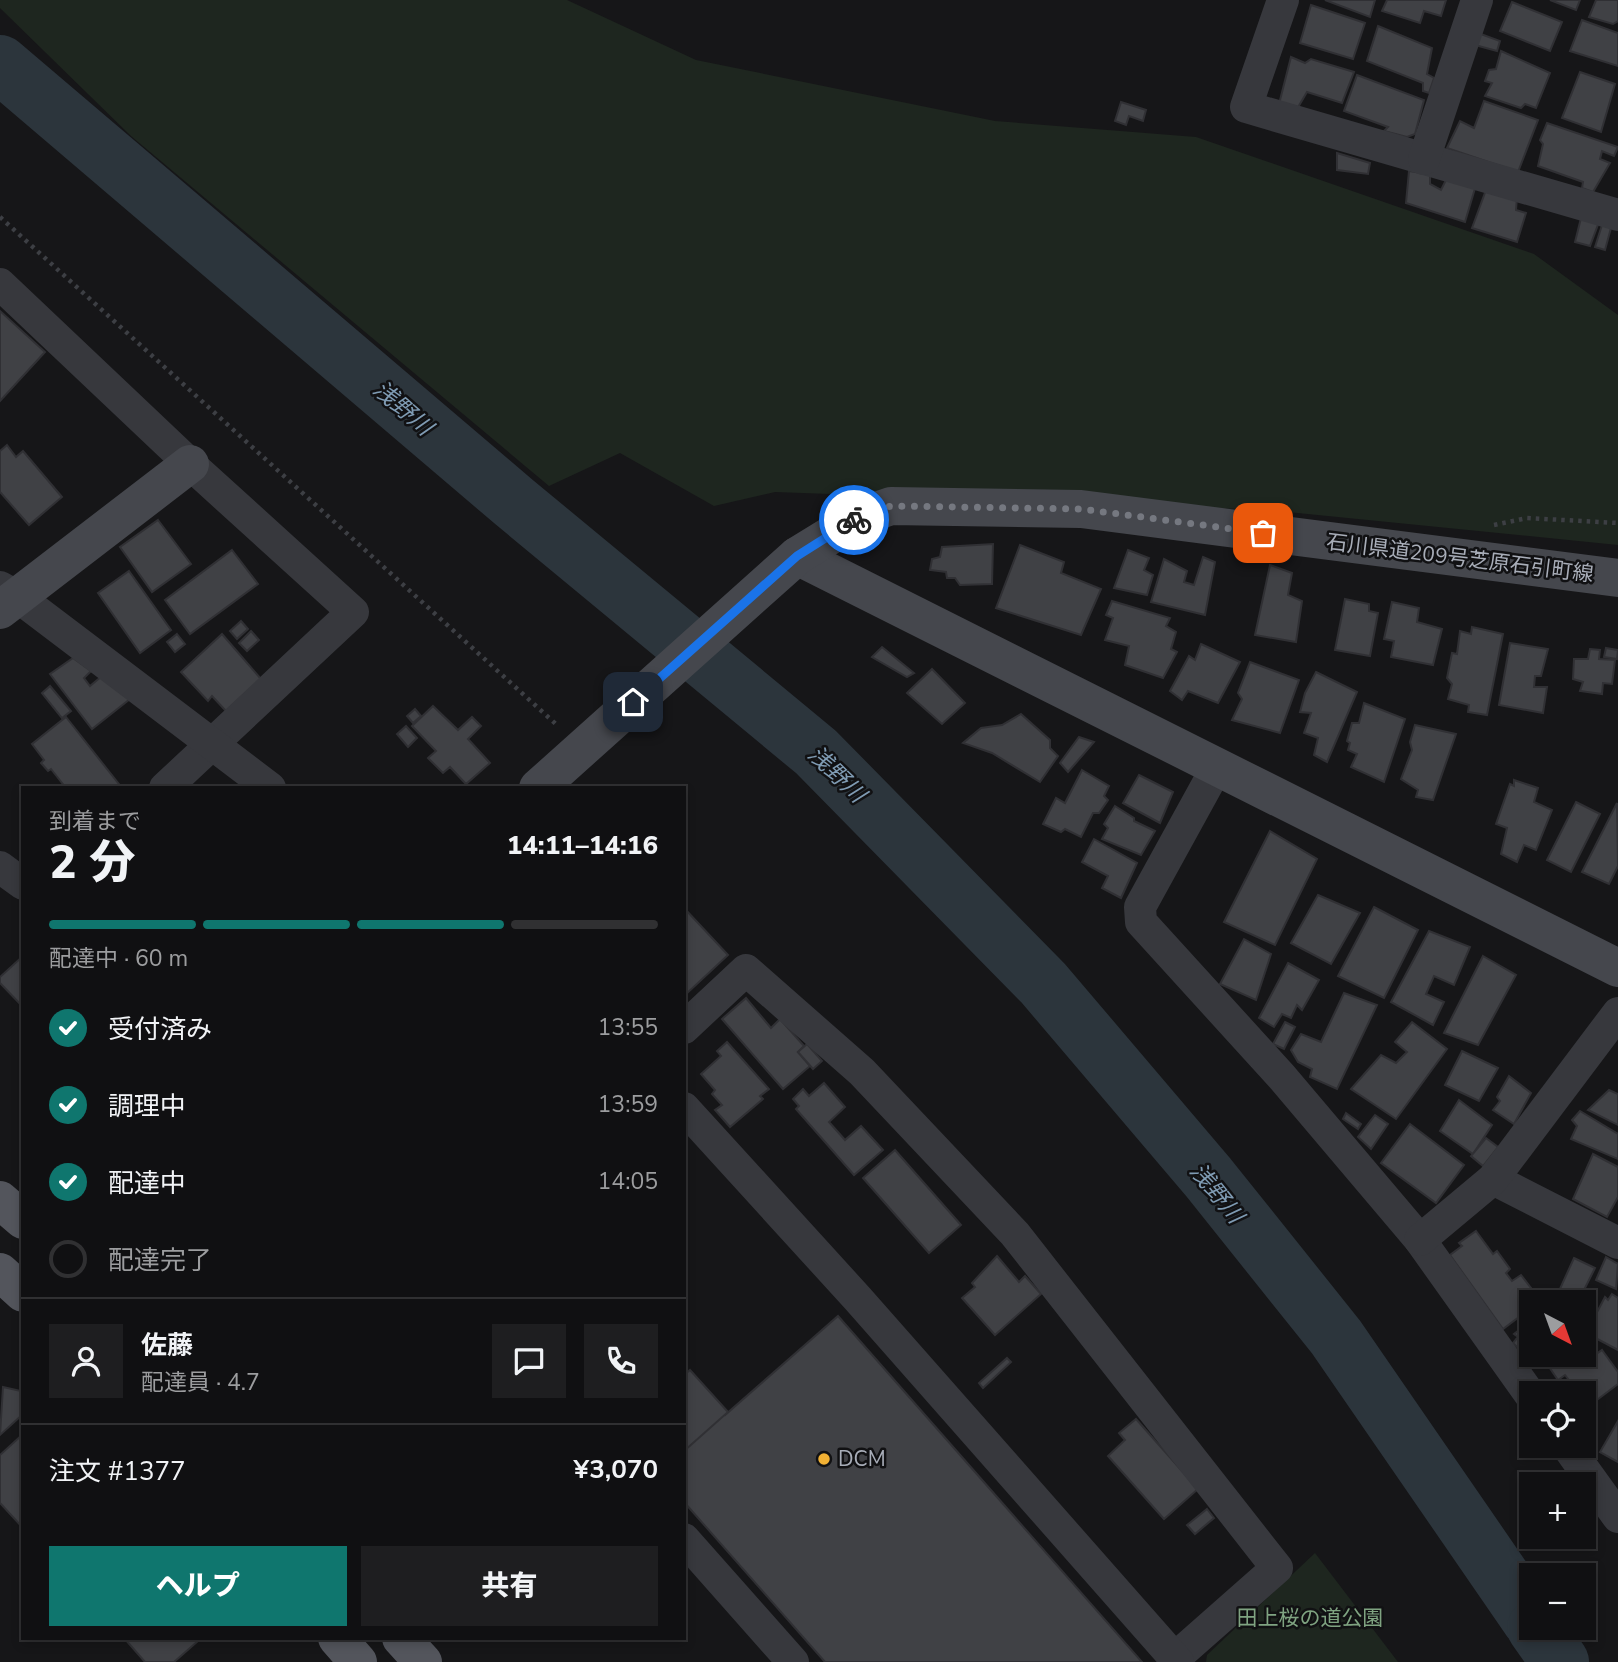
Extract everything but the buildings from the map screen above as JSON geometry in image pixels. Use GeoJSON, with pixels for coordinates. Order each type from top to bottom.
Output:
{"type":"FeatureCollection","features":[{"type":"Feature","properties":{"kind":"main road"},"geometry":{"type":"LineString","coordinates":[[6,598],[190,464]]}},
{"type":"Feature","properties":{"kind":"main road","name":"石川県道209号芝原石引町線"},"geometry":{"type":"LineString","coordinates":[[572,743],[747,601],[797,556],[862,516],[891,506],[1081,509],[1618,578]]}},
{"type":"Feature","properties":{"kind":"main road"},"geometry":{"type":"LineString","coordinates":[[797,556],[1618,968]]}},
{"type":"Feature","properties":{"kind":"main road"},"geometry":{"type":"LineString","coordinates":[[540,786],[572,743]]}},
{"type":"Feature","properties":{"kind":"main road"},"geometry":{"type":"LineString","coordinates":[[0,1200],[21,1218]]}},
{"type":"Feature","properties":{"kind":"main road"},"geometry":{"type":"LineString","coordinates":[[339,1640],[358,1662]]}},
{"type":"Feature","properties":{"kind":"main road"},"geometry":{"type":"LineString","coordinates":[[403,1640],[423,1662]]}},
{"type":"Feature","properties":{"kind":"street"},"geometry":{"type":"LineString","coordinates":[[1283,0],[1246,107],[1424,159],[1615,206]]}},
{"type":"Feature","properties":{"kind":"street"},"geometry":{"type":"LineString","coordinates":[[1424,159],[1477,0]]}},
{"type":"Feature","properties":{"kind":"street"},"geometry":{"type":"LineString","coordinates":[[0,285],[190,464],[354,612],[167,786]]}},
{"type":"Feature","properties":{"kind":"street"},"geometry":{"type":"LineString","coordinates":[[6,598],[214,743],[268,786]]}},
{"type":"Feature","properties":{"kind":"street"},"geometry":{"type":"LineString","coordinates":[[1217,767],[1140,907],[1141,922],[1282,1077],[1420,1240],[1521,1381]]}},
{"type":"Feature","properties":{"kind":"street"},"geometry":{"type":"LineString","coordinates":[[0,867],[21,883]]}},
{"type":"Feature","properties":{"kind":"street"},"geometry":{"type":"LineString","coordinates":[[686,1026],[746,970],[862,1072],[1015,1234],[1277,1568],[1176,1660],[858,1299],[686,1110]]}},
{"type":"Feature","properties":{"kind":"street"},"geometry":{"type":"LineString","coordinates":[[1420,1240],[1493,1179],[1618,1013]]}},
{"type":"Feature","properties":{"kind":"street"},"geometry":{"type":"LineString","coordinates":[[1493,1179],[1618,1243]]}},
{"type":"Feature","properties":{"kind":"street"},"geometry":{"type":"LineString","coordinates":[[1576,1458],[1618,1517]]}},
{"type":"Feature","properties":{"kind":"street"},"geometry":{"type":"LineString","coordinates":[[686,1541],[793,1662]]}},
{"type":"Feature","properties":{"kind":"path"},"geometry":{"type":"LineString","coordinates":[[0,217],[572,743]]}},
{"type":"Feature","properties":{"kind":"green space"},"geometry":{"type":"Polygon","coordinates":[[[0,0],[567,0],[696,60],[995,121],[1196,137],[1534,254],[1618,315],[1618,545],[1268,510],[775,492],[714,506],[620,453],[549,486],[131,136],[0,8],[0,0]]]}},
{"type":"Feature","properties":{"kind":"green space","name":"田上桜の道公園"},"geometry":{"type":"Polygon","coordinates":[[[1315,1553],[1398,1662],[1206,1662],[1207,1655],[1315,1553]]]}},
{"type":"Feature","properties":{"kind":"waterway","name":"浅野川"},"geometry":{"type":"LineString","coordinates":[[0,64],[514,502],[816,752],[1043,983],[1208,1177],[1336,1337],[1519,1603]]}},
{"type":"Feature","properties":{"kind":"waterway","name":"浅野川"},"geometry":{"type":"LineString","coordinates":[[1544,1640],[1560,1662]]}},
{"type":"Feature","properties":{"kind":"way so far"},"geometry":{"type":"LineString","coordinates":[[854,520],[891,506],[1081,509],[1263,533]]}},
{"type":"Feature","properties":{"kind":"place","name":"DCM"},"geometry":{"type":"Point","coordinates":[824,1459]}},
{"type":"Feature","properties":{"kind":"route"},"geometry":{"type":"LineString","coordinates":[[633,702],[797,556],[854,520]]}}]}
